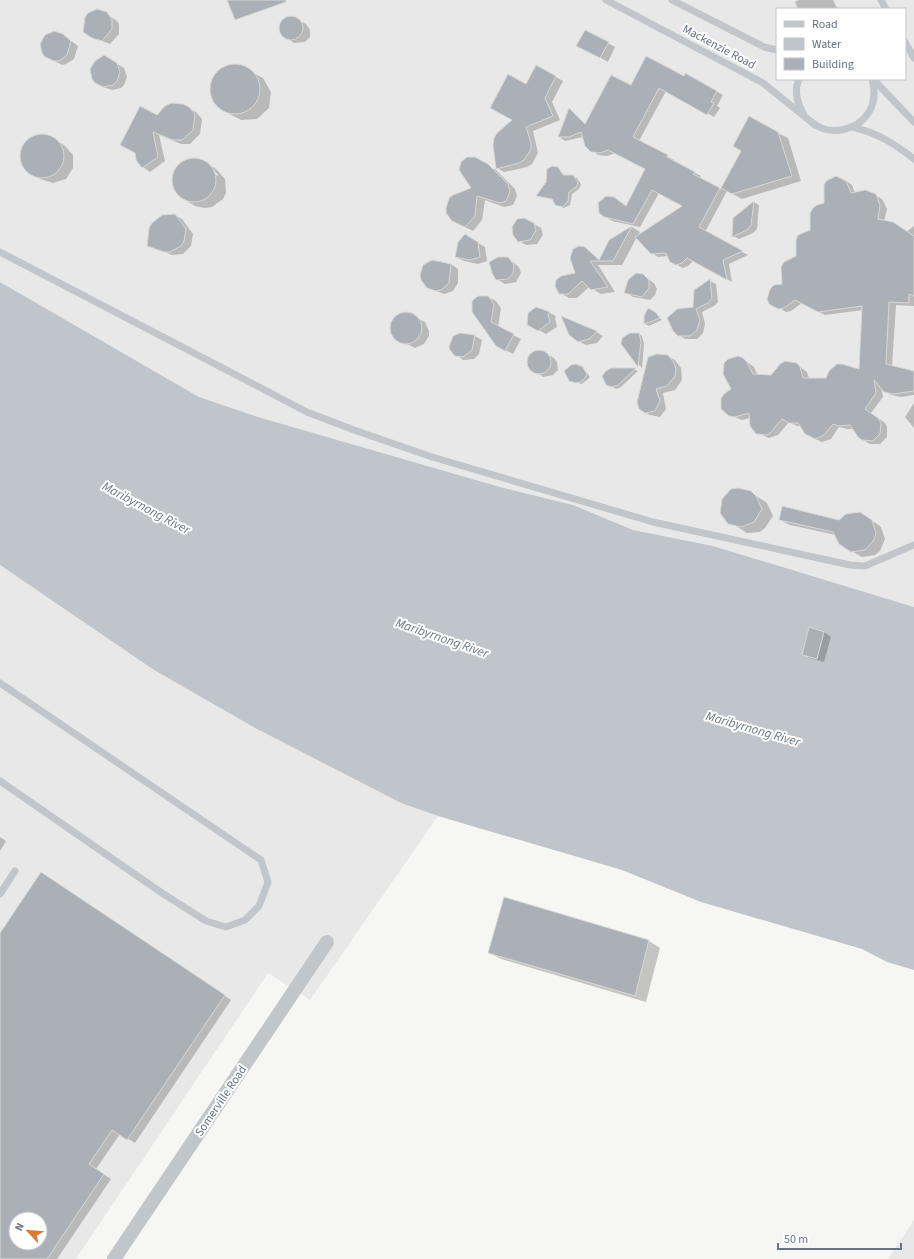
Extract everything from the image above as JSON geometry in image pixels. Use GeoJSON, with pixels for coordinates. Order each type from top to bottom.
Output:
{"type":"FeatureCollection","features":[{"type":"Feature","properties":{"kind":"street","name":"Somerville Road"},"geometry":{"type":"LineString","coordinates":[[114,1259],[327,942]]}},
{"type":"Feature","properties":{"kind":"lane","name":"Mackenzie Road"},"geometry":{"type":"LineString","coordinates":[[606,0],[763,83],[815,125]]}},
{"type":"Feature","properties":{"kind":"lane","name":"Mackenzie Road"},"geometry":{"type":"LineString","coordinates":[[672,0],[764,47],[776,50]]}},
{"type":"Feature","properties":{"kind":"lane"},"geometry":{"type":"LineString","coordinates":[[680,4],[689,0]]}},
{"type":"Feature","properties":{"kind":"lane"},"geometry":{"type":"LineString","coordinates":[[906,44],[914,58]]}},
{"type":"Feature","properties":{"kind":"lane"},"geometry":{"type":"LineString","coordinates":[[799,80],[797,95],[799,106],[806,117],[815,125],[826,130],[839,130],[852,127],[861,121],[869,112],[874,95],[873,80]]}},
{"type":"Feature","properties":{"kind":"lane"},"geometry":{"type":"LineString","coordinates":[[874,80],[914,122]]}},
{"type":"Feature","properties":{"kind":"lane"},"geometry":{"type":"LineString","coordinates":[[852,127],[870,131],[883,138],[914,160]]}},
{"type":"Feature","properties":{"kind":"lane"},"geometry":{"type":"LineString","coordinates":[[0,252],[307,412],[432,457],[653,522],[850,565],[865,566],[914,546]]}},
{"type":"Feature","properties":{"kind":"lane"},"geometry":{"type":"LineString","coordinates":[[0,682],[261,860],[268,882],[259,906],[245,920],[226,927],[206,921],[162,893],[0,781]]}},
{"type":"Feature","properties":{"kind":"lane"},"geometry":{"type":"LineString","coordinates":[[0,894],[15,871]]}},
{"type":"Feature","properties":{"kind":"shaded area"},"geometry":{"type":"Polygon","coordinates":[[[0,0],[914,0],[914,607],[713,546],[633,530],[573,505],[500,487],[258,417],[199,397],[0,282],[0,0]]]}},
{"type":"Feature","properties":{"kind":"shaded area"},"geometry":{"type":"Polygon","coordinates":[[[0,565],[154,670],[257,729],[401,803],[438,816],[310,1000],[268,973],[76,1259],[0,1259],[0,565]]]}},
{"type":"Feature","properties":{"kind":"shaded area"},"geometry":{"type":"Polygon","coordinates":[[[914,1220],[914,1259],[888,1259],[914,1220]]]}},
{"type":"Feature","properties":{"kind":"water","name":"Maribyrnong River"},"geometry":{"type":"Polygon","coordinates":[[[0,282],[199,397],[258,417],[500,487],[573,505],[633,530],[713,546],[914,607],[914,970],[887,962],[862,949],[701,902],[622,870],[438,816],[401,803],[257,729],[154,670],[0,565],[0,282]]]}},
{"type":"Feature","properties":{"kind":"building"},"geometry":{"type":"Polygon","coordinates":[[[227,0],[286,0],[286,2],[235,20],[227,0]]]}},
{"type":"Feature","properties":{"kind":"building"},"geometry":{"type":"Polygon","coordinates":[[[97,9],[107,12],[112,20],[112,29],[102,41],[92,38],[83,32],[85,17],[88,13],[97,9]]]}},
{"type":"Feature","properties":{"kind":"building"},"geometry":{"type":"Polygon","coordinates":[[[291,16],[300,19],[303,28],[300,37],[291,40],[282,37],[279,28],[282,19],[291,16]]]}},
{"type":"Feature","properties":{"kind":"building"},"geometry":{"type":"Polygon","coordinates":[[[585,30],[609,42],[600,58],[576,46],[585,30]]]}},
{"type":"Feature","properties":{"kind":"building"},"geometry":{"type":"Polygon","coordinates":[[[54,31],[63,34],[71,41],[67,55],[59,61],[54,61],[45,57],[42,53],[40,44],[45,35],[54,31]]]}},
{"type":"Feature","properties":{"kind":"building"},"geometry":{"type":"Polygon","coordinates":[[[104,55],[117,63],[120,72],[117,81],[113,85],[103,87],[95,83],[92,79],[90,69],[95,61],[104,55]]]}},
{"type":"Feature","properties":{"kind":"building"},"geometry":{"type":"Polygon","coordinates":[[[646,56],[684,76],[685,73],[717,91],[711,102],[714,103],[707,115],[659,88],[633,137],[668,155],[667,157],[695,172],[693,174],[720,188],[699,227],[743,251],[723,260],[727,280],[687,258],[682,263],[676,265],[670,262],[666,253],[651,254],[635,237],[682,206],[652,190],[633,224],[604,217],[599,213],[598,203],[606,196],[614,197],[626,206],[645,169],[608,150],[600,153],[591,152],[585,146],[581,132],[569,137],[558,137],[569,108],[585,124],[611,75],[631,85],[646,56]]]}},
{"type":"Feature","properties":{"kind":"building"},"geometry":{"type":"Polygon","coordinates":[[[240,64],[245,65],[253,71],[259,79],[259,99],[253,107],[245,113],[230,114],[225,113],[217,107],[211,99],[210,84],[211,79],[217,71],[225,65],[240,64]]]}},
{"type":"Feature","properties":{"kind":"building"},"geometry":{"type":"Polygon","coordinates":[[[536,65],[556,76],[545,98],[553,116],[526,127],[531,143],[531,149],[524,160],[519,163],[496,169],[493,145],[494,138],[497,133],[512,120],[490,108],[508,74],[526,84],[536,65]]]}},
{"type":"Feature","properties":{"kind":"building"},"geometry":{"type":"Polygon","coordinates":[[[171,103],[183,104],[189,107],[195,114],[193,130],[182,140],[173,140],[153,132],[158,157],[142,168],[136,160],[135,153],[120,145],[140,106],[157,115],[165,106],[171,103]]]}},
{"type":"Feature","properties":{"kind":"building"},"geometry":{"type":"Polygon","coordinates":[[[749,116],[778,132],[792,176],[732,194],[721,188],[741,151],[733,146],[749,116]]]}},
{"type":"Feature","properties":{"kind":"building"},"geometry":{"type":"Polygon","coordinates":[[[42,134],[54,138],[60,144],[64,156],[60,168],[54,174],[42,178],[30,174],[24,168],[20,156],[24,144],[30,138],[42,134]]]}},
{"type":"Feature","properties":{"kind":"building"},"geometry":{"type":"Polygon","coordinates":[[[467,157],[475,157],[488,164],[508,184],[510,192],[506,201],[500,203],[477,196],[475,216],[465,227],[452,221],[446,213],[446,208],[449,198],[471,188],[459,170],[461,162],[467,157]]]}},
{"type":"Feature","properties":{"kind":"building"},"geometry":{"type":"Polygon","coordinates":[[[194,158],[206,162],[212,168],[216,180],[212,192],[206,198],[194,202],[182,198],[176,192],[172,180],[176,168],[182,162],[194,158]]]}},
{"type":"Feature","properties":{"kind":"building"},"geometry":{"type":"Polygon","coordinates":[[[552,166],[558,167],[563,175],[573,175],[578,182],[576,187],[569,192],[568,201],[563,207],[555,205],[552,199],[536,196],[546,182],[547,169],[552,166]]]}},
{"type":"Feature","properties":{"kind":"building"},"geometry":{"type":"Polygon","coordinates":[[[836,176],[846,181],[851,193],[865,190],[876,194],[880,205],[878,219],[893,222],[914,236],[914,296],[909,294],[909,303],[889,302],[886,364],[914,371],[914,391],[893,394],[884,392],[874,380],[876,393],[865,409],[878,418],[881,423],[880,434],[873,441],[862,440],[858,437],[850,425],[839,426],[833,424],[824,435],[815,439],[805,434],[798,423],[789,423],[782,419],[767,435],[756,434],[750,426],[749,413],[735,417],[729,416],[721,409],[721,398],[731,389],[723,374],[724,363],[728,359],[738,356],[743,358],[747,362],[753,374],[771,375],[780,364],[785,361],[797,363],[800,367],[803,378],[826,378],[829,371],[837,364],[859,369],[862,306],[818,312],[795,300],[784,308],[778,309],[769,304],[767,299],[770,289],[774,285],[782,284],[781,267],[784,262],[796,256],[796,240],[798,235],[810,230],[810,213],[817,205],[824,203],[824,185],[826,181],[836,176]]]}},
{"type":"Feature","properties":{"kind":"building"},"geometry":{"type":"Polygon","coordinates":[[[754,201],[751,225],[747,230],[732,237],[733,218],[754,201]]]}},
{"type":"Feature","properties":{"kind":"building"},"geometry":{"type":"Polygon","coordinates":[[[175,214],[186,229],[184,241],[181,246],[170,252],[164,252],[147,246],[149,228],[152,223],[162,215],[175,214]]]}},
{"type":"Feature","properties":{"kind":"building"},"geometry":{"type":"Polygon","coordinates":[[[524,218],[534,223],[536,230],[530,240],[518,242],[513,235],[512,227],[517,219],[524,218]]]}},
{"type":"Feature","properties":{"kind":"building"},"geometry":{"type":"Polygon","coordinates":[[[632,226],[613,261],[590,261],[608,287],[591,290],[582,281],[568,294],[559,294],[555,286],[556,280],[561,276],[575,273],[570,258],[573,249],[579,246],[585,247],[599,260],[609,240],[632,226]]]}},
{"type":"Feature","properties":{"kind":"building"},"geometry":{"type":"Polygon","coordinates":[[[465,234],[478,242],[480,257],[470,260],[455,257],[458,242],[465,234]]]}},
{"type":"Feature","properties":{"kind":"building"},"geometry":{"type":"Polygon","coordinates":[[[498,257],[508,257],[514,265],[513,273],[508,279],[496,280],[492,273],[489,262],[498,257]]]}},
{"type":"Feature","properties":{"kind":"building"},"geometry":{"type":"Polygon","coordinates":[[[432,260],[451,264],[449,283],[441,290],[436,291],[427,288],[421,280],[420,275],[423,265],[432,260]]]}},
{"type":"Feature","properties":{"kind":"building"},"geometry":{"type":"Polygon","coordinates":[[[636,273],[643,274],[649,280],[649,288],[642,297],[624,293],[628,280],[636,273]]]}},
{"type":"Feature","properties":{"kind":"building"},"geometry":{"type":"Polygon","coordinates":[[[710,279],[712,298],[708,303],[696,309],[700,320],[697,330],[690,336],[678,336],[673,331],[667,318],[677,309],[693,307],[694,290],[710,279]]]}},
{"type":"Feature","properties":{"kind":"building"},"geometry":{"type":"Polygon","coordinates":[[[478,296],[488,296],[494,304],[491,322],[514,334],[505,351],[496,346],[472,312],[472,301],[478,296]]]}},
{"type":"Feature","properties":{"kind":"building"},"geometry":{"type":"Polygon","coordinates":[[[536,307],[550,312],[548,314],[550,322],[538,331],[527,325],[528,313],[536,307]]]}},
{"type":"Feature","properties":{"kind":"building"},"geometry":{"type":"Polygon","coordinates":[[[648,308],[655,312],[660,318],[644,324],[644,316],[648,308]]]}},
{"type":"Feature","properties":{"kind":"building"},"geometry":{"type":"Polygon","coordinates":[[[406,312],[417,317],[422,328],[417,339],[406,344],[395,339],[390,328],[395,317],[406,312]]]}},
{"type":"Feature","properties":{"kind":"building"},"geometry":{"type":"Polygon","coordinates":[[[561,316],[597,331],[589,339],[578,342],[569,335],[561,316]]]}},
{"type":"Feature","properties":{"kind":"building"},"geometry":{"type":"Polygon","coordinates":[[[460,333],[475,335],[472,350],[463,357],[455,356],[449,347],[453,336],[460,333]]]}},
{"type":"Feature","properties":{"kind":"building"},"geometry":{"type":"Polygon","coordinates":[[[630,333],[639,333],[641,342],[638,367],[621,344],[622,338],[630,333]]]}},
{"type":"Feature","properties":{"kind":"building"},"geometry":{"type":"Polygon","coordinates":[[[539,350],[548,353],[551,362],[548,371],[539,374],[530,371],[527,362],[530,353],[539,350]]]}},
{"type":"Feature","properties":{"kind":"building"},"geometry":{"type":"Polygon","coordinates":[[[657,354],[668,355],[674,363],[676,369],[675,376],[667,386],[656,389],[660,401],[655,411],[645,413],[639,409],[637,402],[648,357],[657,354]]]}},
{"type":"Feature","properties":{"kind":"building"},"geometry":{"type":"Polygon","coordinates":[[[576,364],[583,367],[587,375],[581,382],[575,383],[569,381],[564,371],[571,365],[576,364]]]}},
{"type":"Feature","properties":{"kind":"building"},"geometry":{"type":"Polygon","coordinates":[[[611,368],[636,368],[618,385],[612,387],[606,385],[602,376],[611,368]]]}},
{"type":"Feature","properties":{"kind":"building"},"geometry":{"type":"Polygon","coordinates":[[[738,488],[751,491],[756,496],[762,509],[754,522],[741,527],[728,524],[720,513],[722,499],[731,489],[738,488]]]}},
{"type":"Feature","properties":{"kind":"building"},"geometry":{"type":"Polygon","coordinates":[[[782,506],[839,520],[846,514],[860,512],[872,520],[876,533],[874,540],[865,550],[851,552],[839,544],[833,532],[779,520],[782,506]]]}},
{"type":"Feature","properties":{"kind":"building"},"geometry":{"type":"Polygon","coordinates":[[[809,627],[824,632],[817,659],[802,655],[809,627]]]}},
{"type":"Feature","properties":{"kind":"building"},"geometry":{"type":"Polygon","coordinates":[[[41,872],[225,995],[127,1140],[112,1130],[89,1164],[104,1174],[47,1259],[0,1259],[0,933],[41,872]]]}},
{"type":"Feature","properties":{"kind":"building"},"geometry":{"type":"Polygon","coordinates":[[[504,897],[649,940],[635,996],[488,953],[504,897]]]}}]}
